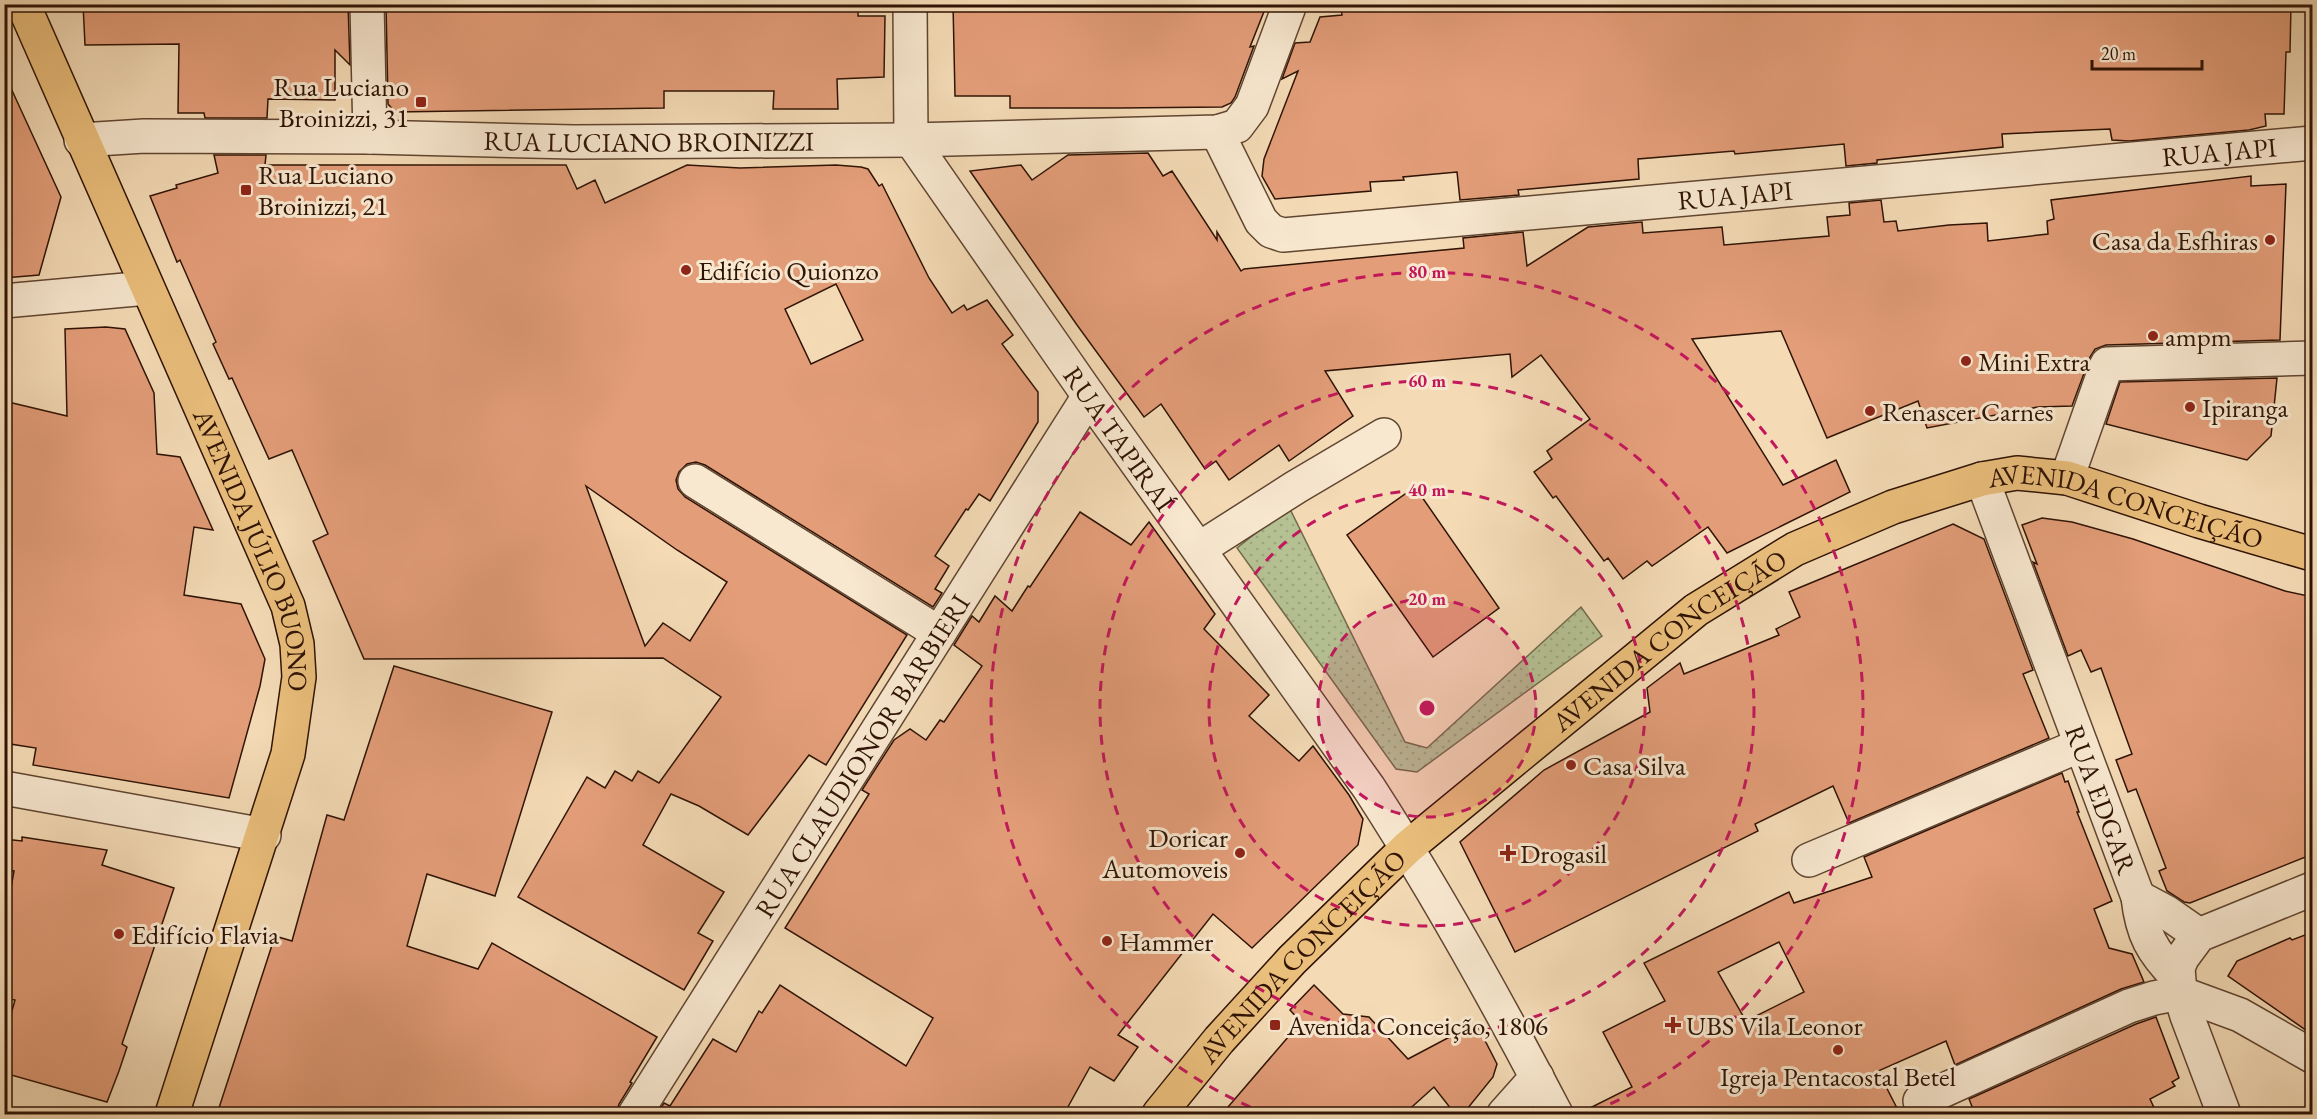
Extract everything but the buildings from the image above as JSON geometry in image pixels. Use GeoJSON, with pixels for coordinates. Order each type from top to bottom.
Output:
{"type":"FeatureCollection","features":[{"type":"Feature","properties":{"kind":"main road","name":"AVENIDA JÚLIO BUONO"},"geometry":{"type":"LineString","coordinates":[[23,4],[288,606],[297,644],[299,677],[288,754],[264,835],[172,1114]]}},
{"type":"Feature","properties":{"kind":"main road","name":"AVENIDA CONCEIÇÃO"},"geometry":{"type":"LineString","coordinates":[[1159,1114],[1219,1040],[1285,968],[1408,847],[1696,610],[1796,549],[1893,507],[1982,479],[2017,473],[2067,478],[2199,521],[2313,554]]}},
{"type":"Feature","properties":{"kind":"street"},"geometry":{"type":"LineString","coordinates":[[368,4],[370,137]]}},
{"type":"Feature","properties":{"kind":"street"},"geometry":{"type":"LineString","coordinates":[[910,4],[911,140]]}},
{"type":"Feature","properties":{"kind":"street"},"geometry":{"type":"LineString","coordinates":[[1217,132],[1237,126],[1252,106],[1290,4]]}},
{"type":"Feature","properties":{"kind":"street","name":"RUA LUCIANO BROINIZZI"},"geometry":{"type":"LineString","coordinates":[[81,140],[144,136],[370,137],[574,142],[959,140],[1217,132]]}},
{"type":"Feature","properties":{"kind":"street","name":"RUA JAPI"},"geometry":{"type":"LineString","coordinates":[[1217,132],[1261,221],[1271,231],[1282,235],[2313,143]]}},
{"type":"Feature","properties":{"kind":"street","name":"RUA TAPIRAÍ"},"geometry":{"type":"LineString","coordinates":[[911,140],[1089,396],[1362,778],[1408,847],[1489,988],[1556,1114]]}},
{"type":"Feature","properties":{"kind":"street"},"geometry":{"type":"LineString","coordinates":[[934,175],[945,153],[959,140]]}},
{"type":"Feature","properties":{"kind":"street"},"geometry":{"type":"LineString","coordinates":[[4,301],[147,288]]}},
{"type":"Feature","properties":{"kind":"street"},"geometry":{"type":"LineString","coordinates":[[2067,478],[2107,364],[2313,358]]}},
{"type":"Feature","properties":{"kind":"street","name":"RUA CLAUDIONOR BARBIERI"},"geometry":{"type":"LineString","coordinates":[[635,1114],[1089,396]]}},
{"type":"Feature","properties":{"kind":"street"},"geometry":{"type":"LineString","coordinates":[[1198,549],[1384,435]]}},
{"type":"Feature","properties":{"kind":"street","name":"RUA EDGAR"},"geometry":{"type":"LineString","coordinates":[[1982,479],[2138,897],[2140,916],[2150,944],[2179,985],[2187,1016],[2220,1113]]}},
{"type":"Feature","properties":{"kind":"street"},"geometry":{"type":"LineString","coordinates":[[694,481],[939,633]]}},
{"type":"Feature","properties":{"kind":"street"},"geometry":{"type":"LineString","coordinates":[[1809,860],[2081,745]]}},
{"type":"Feature","properties":{"kind":"street"},"geometry":{"type":"LineString","coordinates":[[4,788],[264,835]]}},
{"type":"Feature","properties":{"kind":"street"},"geometry":{"type":"LineString","coordinates":[[2179,985],[2178,968],[2182,958],[2199,935],[2313,889]]}},
{"type":"Feature","properties":{"kind":"street"},"geometry":{"type":"LineString","coordinates":[[2138,897],[2166,912],[2199,935]]}},
{"type":"Feature","properties":{"kind":"street"},"geometry":{"type":"LineString","coordinates":[[2179,985],[2240,1015],[2313,1056]]}},
{"type":"Feature","properties":{"kind":"street"},"geometry":{"type":"LineString","coordinates":[[1920,1101],[2179,985]]}},
{"type":"Feature","properties":{"kind":"street"},"geometry":{"type":"LineString","coordinates":[[1503,1114],[1537,1077]]}},
{"type":"Feature","properties":{"kind":"green space"},"geometry":{"type":"Polygon","coordinates":[[[1289,507],[1405,742],[1427,748],[1581,607],[1602,636],[1417,772],[1396,769],[1237,548],[1289,507]]]}},
{"type":"Feature","properties":{"kind":"place","name":"Rua Luciano Broinizzi, 31"},"geometry":{"type":"Point","coordinates":[421,102]}},
{"type":"Feature","properties":{"kind":"place","name":"Rua Luciano Broinizzi, 21"},"geometry":{"type":"Point","coordinates":[246,190]}},
{"type":"Feature","properties":{"kind":"place","name":"Casa da Esfhiras"},"geometry":{"type":"Point","coordinates":[2270,240]}},
{"type":"Feature","properties":{"kind":"place","name":"Edifício Quionzo"},"geometry":{"type":"Point","coordinates":[686,270]}},
{"type":"Feature","properties":{"kind":"place","name":"ampm"},"geometry":{"type":"Point","coordinates":[2153,336]}},
{"type":"Feature","properties":{"kind":"place","name":"Mini Extra"},"geometry":{"type":"Point","coordinates":[1966,361]}},
{"type":"Feature","properties":{"kind":"place","name":"Ipiranga"},"geometry":{"type":"Point","coordinates":[2190,407]}},
{"type":"Feature","properties":{"kind":"place","name":"Renascer Carnes"},"geometry":{"type":"Point","coordinates":[1870,411]}},
{"type":"Feature","properties":{"kind":"place","name":"Casa Silva"},"geometry":{"type":"Point","coordinates":[1571,765]}},
{"type":"Feature","properties":{"kind":"place","name":"Doricar Automoveis"},"geometry":{"type":"Point","coordinates":[1240,853]}},
{"type":"Feature","properties":{"kind":"place","name":"Drogasil"},"geometry":{"type":"Point","coordinates":[1508,853]}},
{"type":"Feature","properties":{"kind":"place","name":"Edifício Flavia"},"geometry":{"type":"Point","coordinates":[119,934]}},
{"type":"Feature","properties":{"kind":"place","name":"Hammer"},"geometry":{"type":"Point","coordinates":[1107,941]}},
{"type":"Feature","properties":{"kind":"place","name":"Avenida Conceição, 1806"},"geometry":{"type":"Point","coordinates":[1275,1025]}},
{"type":"Feature","properties":{"kind":"place","name":"UBS Vila Leonor"},"geometry":{"type":"Point","coordinates":[1673,1025]}},
{"type":"Feature","properties":{"kind":"place","name":"Igreja Pentacostal Betel"},"geometry":{"type":"Point","coordinates":[1838,1050]}}]}
